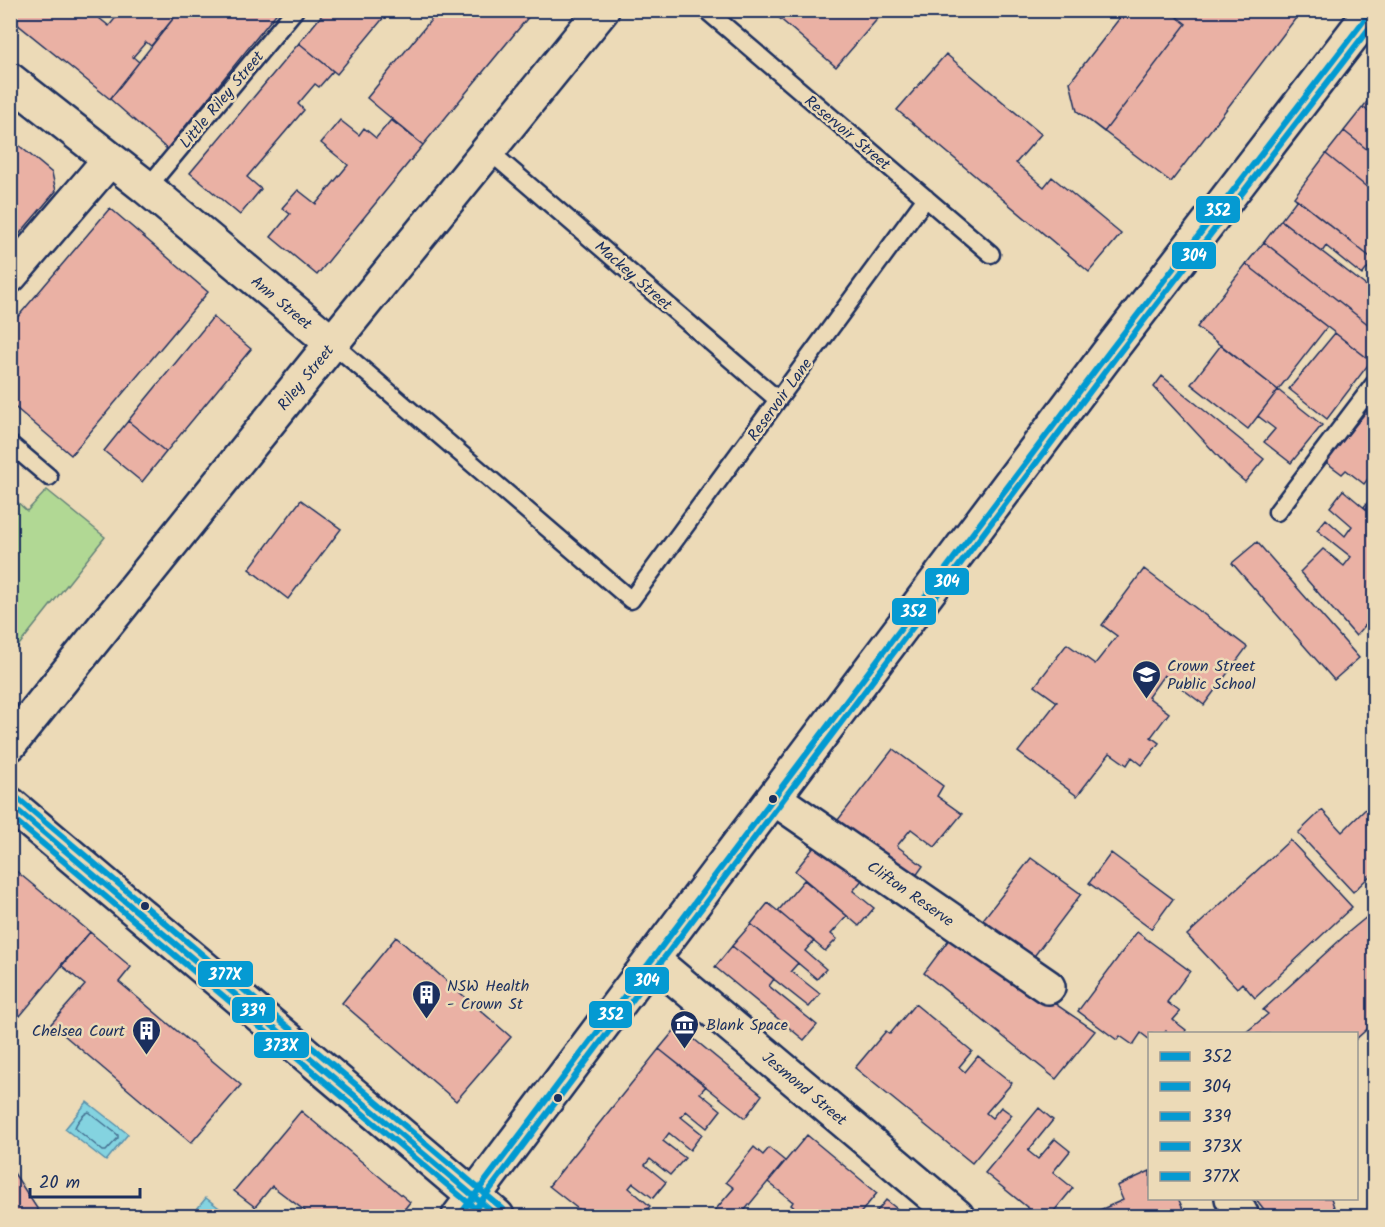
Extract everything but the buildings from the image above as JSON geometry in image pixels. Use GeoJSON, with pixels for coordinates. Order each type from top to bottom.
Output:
{"type":"FeatureCollection","features":[{"type":"Feature","properties":{"kind":"street","name":"Riley Street"},"geometry":{"type":"LineString","coordinates":[[10,744],[602,10]]}},
{"type":"Feature","properties":{"kind":"street"},"geometry":{"type":"LineString","coordinates":[[10,804],[477,1210],[653,960],[1109,352],[1372,10]]}},
{"type":"Feature","properties":{"kind":"street","name":"Ann Street"},"geometry":{"type":"LineString","coordinates":[[10,80],[147,188],[332,343]]}},
{"type":"Feature","properties":{"kind":"street"},"geometry":{"type":"LineString","coordinates":[[10,276],[110,159]]}},
{"type":"Feature","properties":{"kind":"street","name":"Clifton Reserve"},"geometry":{"type":"LineString","coordinates":[[774,798],[1048,987]]}},
{"type":"Feature","properties":{"kind":"street","name":"Jesmond Street"},"geometry":{"type":"LineString","coordinates":[[653,960],[957,1216]]}},
{"type":"Feature","properties":{"kind":"street"},"geometry":{"type":"LineString","coordinates":[[1233,1200],[1242,1216]]}},
{"type":"Feature","properties":{"kind":"lane","name":"Little Riley Street"},"geometry":{"type":"LineString","coordinates":[[147,188],[295,10]]}},
{"type":"Feature","properties":{"kind":"lane","name":"Reservoir Street"},"geometry":{"type":"LineString","coordinates":[[706,10],[991,254]]}},
{"type":"Feature","properties":{"kind":"lane","name":"Mackey Street"},"geometry":{"type":"LineString","coordinates":[[489,151],[778,400]]}},
{"type":"Feature","properties":{"kind":"lane","name":"Reservoir Lane"},"geometry":{"type":"LineString","coordinates":[[631,600],[926,198]]}},
{"type":"Feature","properties":{"kind":"lane","name":"Ann Street"},"geometry":{"type":"LineString","coordinates":[[332,343],[631,600]]}},
{"type":"Feature","properties":{"kind":"lane"},"geometry":{"type":"LineString","coordinates":[[1277,512],[1374,384]]}},
{"type":"Feature","properties":{"kind":"lane"},"geometry":{"type":"LineString","coordinates":[[10,444],[49,477]]}},
{"type":"Feature","properties":{"kind":"green space"},"geometry":{"type":"Polygon","coordinates":[[[47,490],[105,537],[11,655],[11,496],[27,511],[47,490]]]}},
{"type":"Feature","properties":{"kind":"water"},"geometry":{"type":"Polygon","coordinates":[[[87,1102],[128,1134],[106,1161],[65,1129],[87,1102]]]}},
{"type":"Feature","properties":{"kind":"water"},"geometry":{"type":"Polygon","coordinates":[[[206,1198],[230,1216],[191,1216],[206,1198]]]}},
{"type":"Feature","properties":{"kind":"transit line","name":"352"},"geometry":{"type":"LineString","coordinates":[[459,1216],[1109,352],[1372,10]]}},
{"type":"Feature","properties":{"kind":"transit line","name":"304"},"geometry":{"type":"LineString","coordinates":[[470,1216],[1116,357],[1374,22]]}},
{"type":"Feature","properties":{"kind":"transit line","name":"377X"},"geometry":{"type":"LineString","coordinates":[[16,797],[503,1209]]}},
{"type":"Feature","properties":{"kind":"transit line","name":"339"},"geometry":{"type":"LineString","coordinates":[[10,804],[497,1216]]}},
{"type":"Feature","properties":{"kind":"transit line","name":"373X"},"geometry":{"type":"LineString","coordinates":[[10,816],[484,1216]]}},
{"type":"Feature","properties":{"kind":"place","name":"Crown Street Public School"},"geometry":{"type":"Point","coordinates":[1146,700]}},
{"type":"Feature","properties":{"kind":"place","name":"NSW Health - Crown St"},"geometry":{"type":"Point","coordinates":[426,1020]}},
{"type":"Feature","properties":{"kind":"place","name":"Blank Space"},"geometry":{"type":"Point","coordinates":[685,1050]}},
{"type":"Feature","properties":{"kind":"place","name":"Chelsea Court"},"geometry":{"type":"Point","coordinates":[146,1056]}}]}
